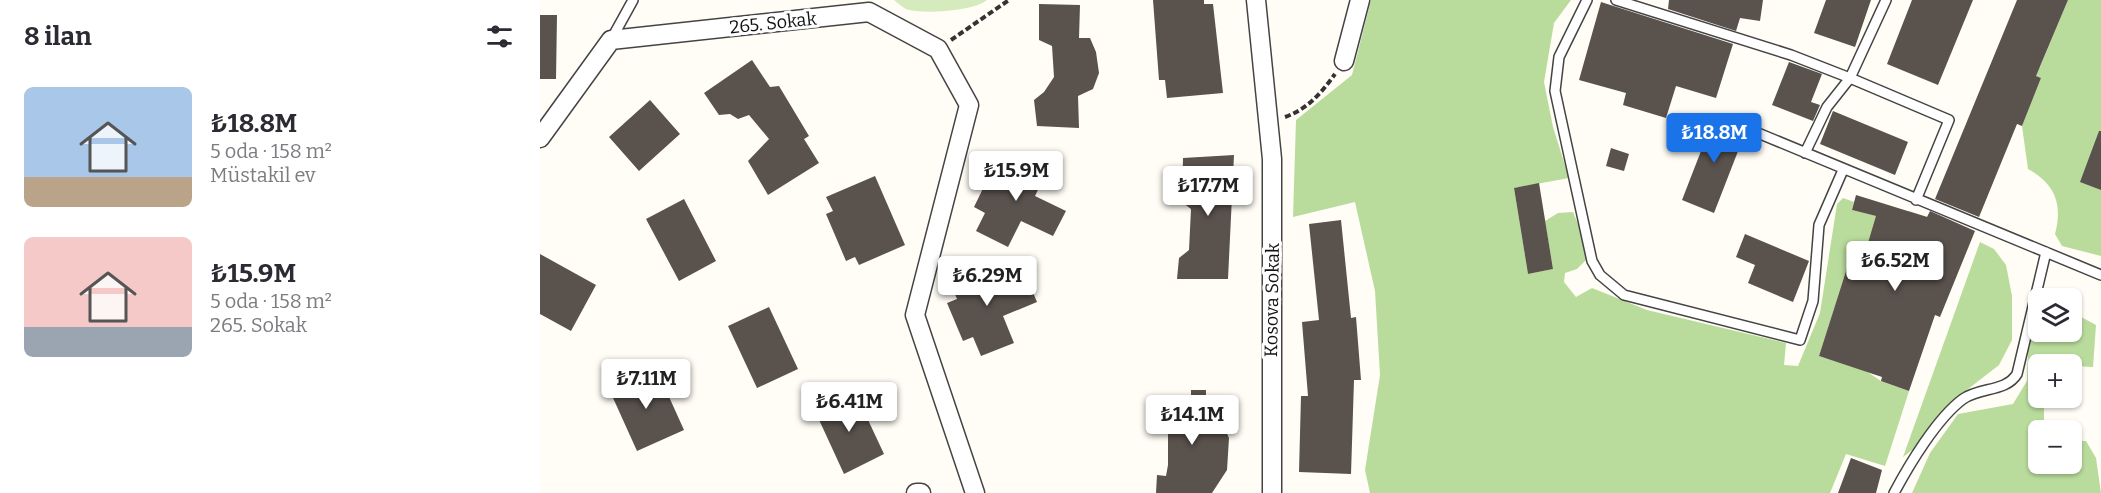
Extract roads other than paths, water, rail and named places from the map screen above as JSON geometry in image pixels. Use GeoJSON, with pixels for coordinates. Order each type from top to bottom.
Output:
{"type":"FeatureCollection","features":[{"type":"Feature","properties":{"kind":"street","name":"Kosova Sokak"},"geometry":{"type":"LineString","coordinates":[[1256,0],[1270,122],[1272,493]]}},
{"type":"Feature","properties":{"kind":"street"},"geometry":{"type":"LineString","coordinates":[[1344,62],[1360,0]]}},
{"type":"Feature","properties":{"kind":"street","name":"265. Sokak"},"geometry":{"type":"LineString","coordinates":[[610,40],[869,12],[938,49],[969,105],[915,315],[975,493]]}},
{"type":"Feature","properties":{"kind":"street"},"geometry":{"type":"LineString","coordinates":[[540,138],[610,40]]}},
{"type":"Feature","properties":{"kind":"street"},"geometry":{"type":"LineString","coordinates":[[916,493],[921,493]]}},
{"type":"Feature","properties":{"kind":"lane"},"geometry":{"type":"LineString","coordinates":[[610,40],[633,0]]}},
{"type":"Feature","properties":{"kind":"lane"},"geometry":{"type":"LineString","coordinates":[[1587,0],[1561,50],[1555,91],[1592,261],[1611,287],[1624,295],[1800,340],[1813,301],[1819,225],[1843,170]]}},
{"type":"Feature","properties":{"kind":"lane"},"geometry":{"type":"LineString","coordinates":[[1616,0],[1791,55],[1949,120],[1916,200]]}},
{"type":"Feature","properties":{"kind":"lane"},"geometry":{"type":"LineString","coordinates":[[1805,153],[1827,107],[1850,78],[1886,0]]}},
{"type":"Feature","properties":{"kind":"lane"},"geometry":{"type":"LineString","coordinates":[[1753,131],[2101,275]]}},
{"type":"Feature","properties":{"kind":"lane"},"geometry":{"type":"LineString","coordinates":[[1894,493],[1903,476],[1955,406],[1973,394],[2004,386],[2014,379],[2046,252]]}}]}
